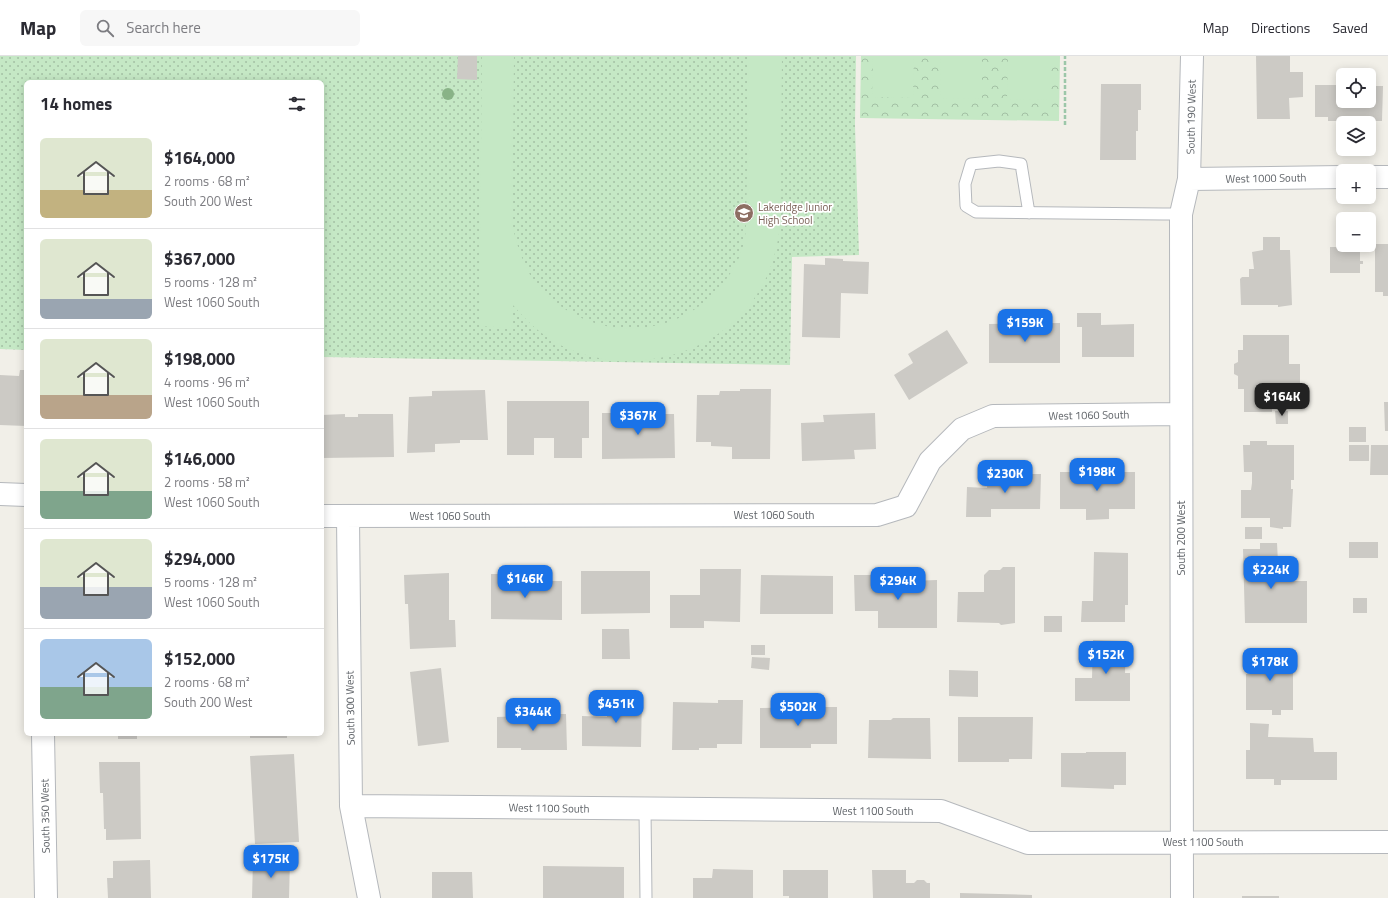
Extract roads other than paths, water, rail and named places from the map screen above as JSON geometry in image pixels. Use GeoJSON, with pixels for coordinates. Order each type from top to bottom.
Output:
{"type":"FeatureCollection","features":[{"type":"Feature","properties":{"kind":"street","name":"South 190 West"},"geometry":{"type":"LineString","coordinates":[[1189,179],[1192,56]]}},
{"type":"Feature","properties":{"kind":"street","name":"West 1000 South"},"geometry":{"type":"LineString","coordinates":[[1189,179],[1336,177]]}},
{"type":"Feature","properties":{"kind":"street"},"geometry":{"type":"LineString","coordinates":[[1376,177],[1388,177]]}},
{"type":"Feature","properties":{"kind":"street","name":"South 200 West"},"geometry":{"type":"LineString","coordinates":[[1182,898],[1181,214],[1189,179]]}},
{"type":"Feature","properties":{"kind":"street","name":"West 1060 South"},"geometry":{"type":"LineString","coordinates":[[324,516],[877,515],[906,506],[930,461],[962,429],[994,416],[1181,414]]}},
{"type":"Feature","properties":{"kind":"street"},"geometry":{"type":"LineString","coordinates":[[0,494],[24,495]]}},
{"type":"Feature","properties":{"kind":"street","name":"South 300 West"},"geometry":{"type":"LineString","coordinates":[[348,517],[351,806],[369,898]]}},
{"type":"Feature","properties":{"kind":"street","name":"South 350 West"},"geometry":{"type":"LineString","coordinates":[[43,736],[46,898]]}},
{"type":"Feature","properties":{"kind":"street","name":"West 1100 South"},"geometry":{"type":"LineString","coordinates":[[351,806],[645,810],[941,811],[1028,843],[1388,842]]}},
{"type":"Feature","properties":{"kind":"lane"},"geometry":{"type":"LineString","coordinates":[[1029,213],[1021,164],[999,161],[971,164],[965,184],[966,206],[976,212],[1029,213],[1181,214]]}},
{"type":"Feature","properties":{"kind":"lane"},"geometry":{"type":"LineString","coordinates":[[645,810],[646,898]]}},
{"type":"Feature","properties":{"kind":"place","name":"Lakeridge Junior High School"},"geometry":{"type":"Point","coordinates":[744,213]}}]}
